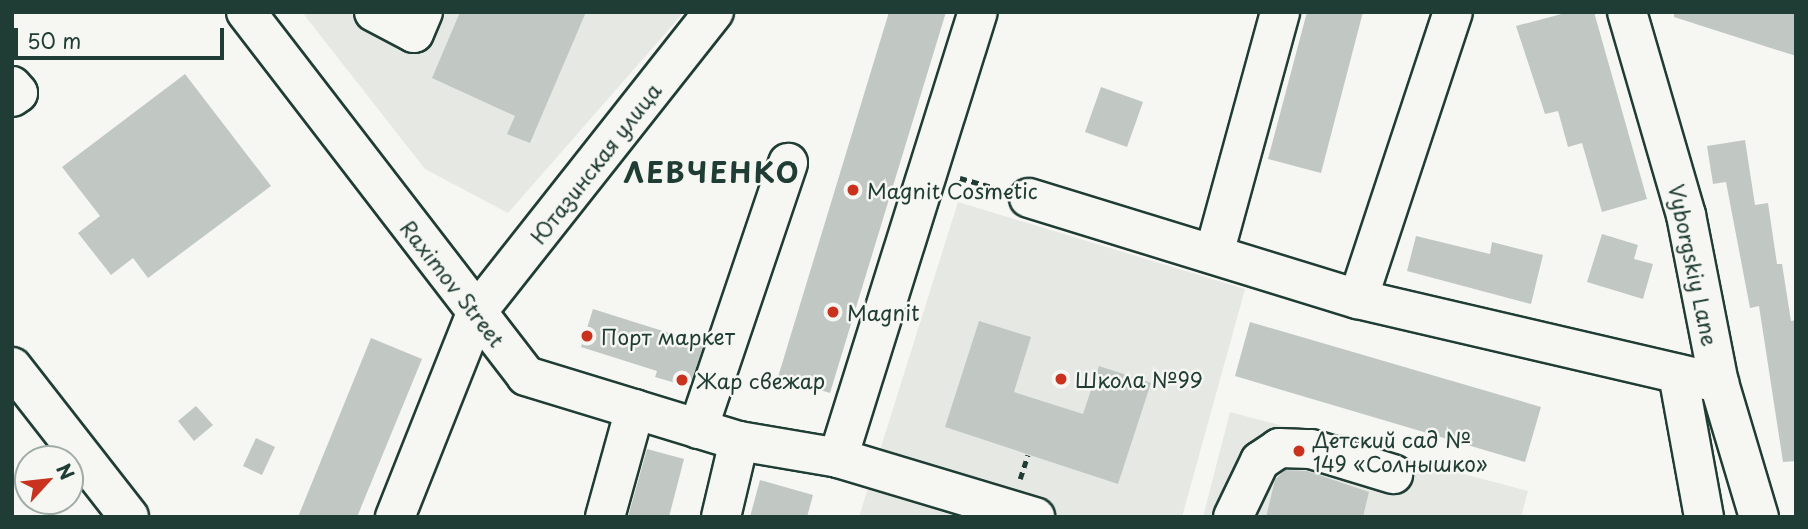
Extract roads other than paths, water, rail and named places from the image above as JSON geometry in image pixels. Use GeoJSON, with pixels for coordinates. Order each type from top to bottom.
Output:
{"type":"FeatureCollection","features":[{"type":"Feature","properties":{"kind":"street"},"geometry":{"type":"LineString","coordinates":[[374,12],[414,33],[423,12]]}},
{"type":"Feature","properties":{"kind":"street","name":"Ютазинская улица"},"geometry":{"type":"LineString","coordinates":[[396,517],[475,313],[714,12]]}},
{"type":"Feature","properties":{"kind":"street"},"geometry":{"type":"LineString","coordinates":[[838,458],[978,12]]}},
{"type":"Feature","properties":{"kind":"street"},"geometry":{"type":"LineString","coordinates":[[1214,254],[1280,12]]}},
{"type":"Feature","properties":{"kind":"street"},"geometry":{"type":"LineString","coordinates":[[1359,299],[1453,12]]}},
{"type":"Feature","properties":{"kind":"street","name":"Vyborgskiy Lane"},"geometry":{"type":"LineString","coordinates":[[1628,12],[1686,215],[1719,383],[1759,517]]}},
{"type":"Feature","properties":{"kind":"street","name":"Raximov Street"},"geometry":{"type":"LineString","coordinates":[[252,15],[475,313],[526,376],[739,441],[838,458],[1035,517]]}},
{"type":"Feature","properties":{"kind":"street"},"geometry":{"type":"LineString","coordinates":[[12,86],[18,93],[12,97]]}},
{"type":"Feature","properties":{"kind":"street"},"geometry":{"type":"LineString","coordinates":[[698,429],[788,163]]}},
{"type":"Feature","properties":{"kind":"street"},"geometry":{"type":"LineString","coordinates":[[1029,198],[1359,299],[1634,363]]}},
{"type":"Feature","properties":{"kind":"street"},"geometry":{"type":"LineString","coordinates":[[1266,270],[1719,383]]}},
{"type":"Feature","properties":{"kind":"street"},"geometry":{"type":"LineString","coordinates":[[12,367],[130,517]]}},
{"type":"Feature","properties":{"kind":"street"},"geometry":{"type":"LineString","coordinates":[[1678,374],[1704,517]]}},
{"type":"Feature","properties":{"kind":"street"},"geometry":{"type":"LineString","coordinates":[[605,517],[635,409]]}},
{"type":"Feature","properties":{"kind":"street"},"geometry":{"type":"LineString","coordinates":[[721,517],[739,441]]}},
{"type":"Feature","properties":{"kind":"street"},"geometry":{"type":"LineString","coordinates":[[1233,517],[1260,461],[1279,448],[1311,449],[1393,474]]}},
{"type":"Feature","properties":{"kind":"place","name":"Magnit Cosmetic"},"geometry":{"type":"Point","coordinates":[853,190]}},
{"type":"Feature","properties":{"kind":"place","name":"Magnit"},"geometry":{"type":"Point","coordinates":[833,312]}},
{"type":"Feature","properties":{"kind":"place","name":"Порт маркет"},"geometry":{"type":"Point","coordinates":[587,336]}},
{"type":"Feature","properties":{"kind":"place","name":"Школа №99"},"geometry":{"type":"Point","coordinates":[1061,379]}},
{"type":"Feature","properties":{"kind":"place","name":"Жар свежар"},"geometry":{"type":"Point","coordinates":[682,380]}},
{"type":"Feature","properties":{"kind":"place","name":"Детский сад № 149 «Солнышко»"},"geometry":{"type":"Point","coordinates":[1299,451]}},
{"type":"Feature","properties":{"kind":"district","name":"ЛЕВЧЕНКО"},"geometry":{"type":"Point","coordinates":[712,172]}}]}
